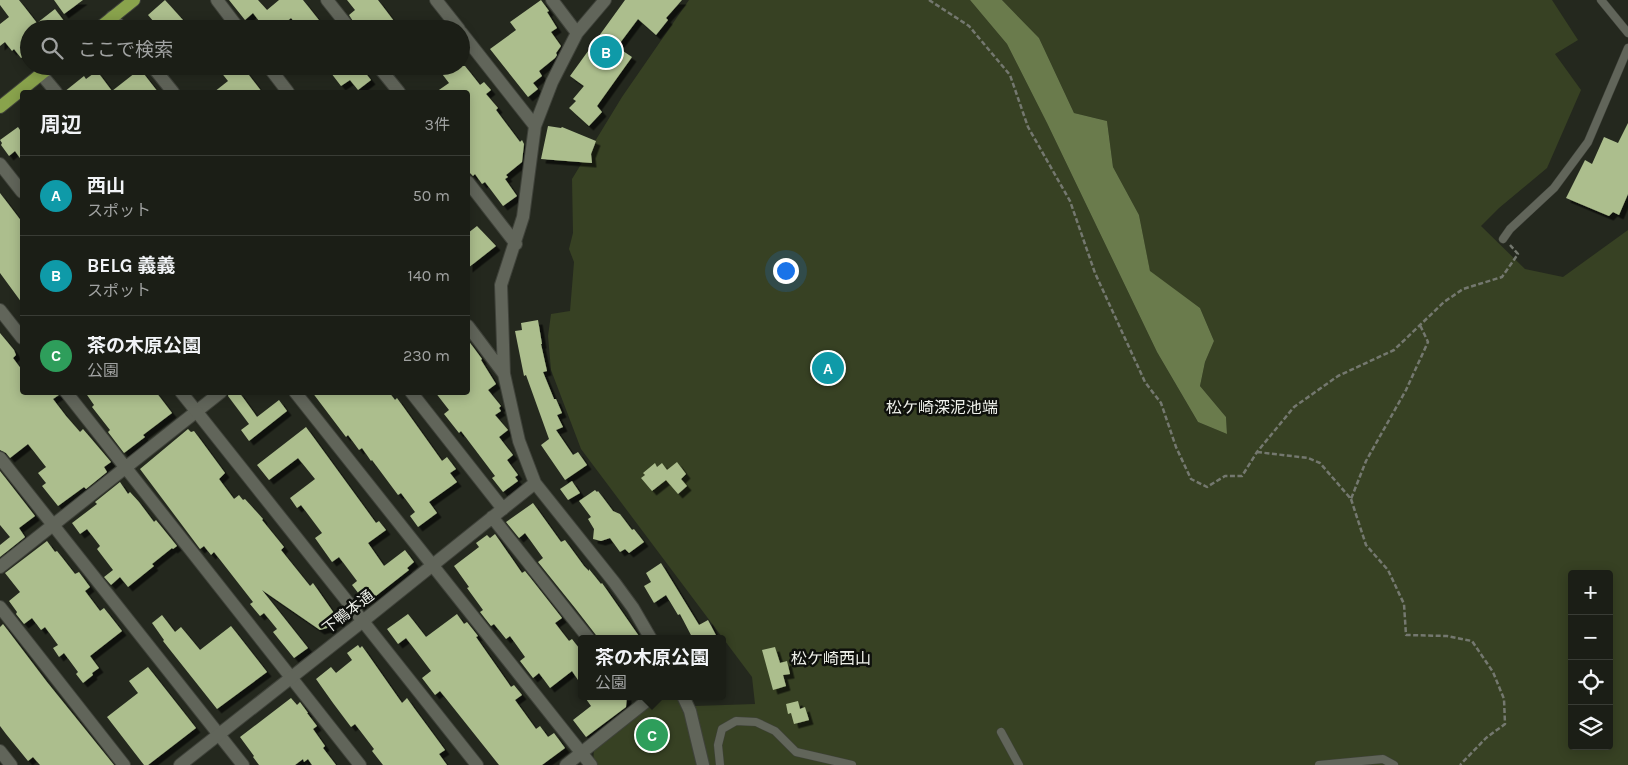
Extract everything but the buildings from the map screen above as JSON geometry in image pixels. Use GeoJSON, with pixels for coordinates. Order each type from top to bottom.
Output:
{"type":"FeatureCollection","features":[{"type":"Feature","properties":{"kind":"main road"},"geometry":{"type":"LineString","coordinates":[[108,20],[134,0]]}},
{"type":"Feature","properties":{"kind":"main road"},"geometry":{"type":"LineString","coordinates":[[21,90],[40,75]]}},
{"type":"Feature","properties":{"kind":"main road"},"geometry":{"type":"LineString","coordinates":[[0,107],[20,91]]}},
{"type":"Feature","properties":{"kind":"street"},"geometry":{"type":"LineString","coordinates":[[217,0],[232,20]]}},
{"type":"Feature","properties":{"kind":"street"},"geometry":{"type":"LineString","coordinates":[[327,0],[343,20]]}},
{"type":"Feature","properties":{"kind":"street"},"geometry":{"type":"LineString","coordinates":[[436,0],[452,20]]}},
{"type":"Feature","properties":{"kind":"street"},"geometry":{"type":"LineString","coordinates":[[552,0],[577,33]]}},
{"type":"Feature","properties":{"kind":"street"},"geometry":{"type":"LineString","coordinates":[[605,0],[577,33],[552,82],[535,126],[523,217],[516,244],[501,285],[504,374],[519,441],[535,483],[614,582],[633,608],[649,635]]}},
{"type":"Feature","properties":{"kind":"street"},"geometry":{"type":"LineString","coordinates":[[470,43],[535,126]]}},
{"type":"Feature","properties":{"kind":"street"},"geometry":{"type":"LineString","coordinates":[[48,75],[55,90]]}},
{"type":"Feature","properties":{"kind":"street"},"geometry":{"type":"LineString","coordinates":[[159,75],[170,90]]}},
{"type":"Feature","properties":{"kind":"street"},"geometry":{"type":"LineString","coordinates":[[275,75],[286,90]]}},
{"type":"Feature","properties":{"kind":"street"},"geometry":{"type":"LineString","coordinates":[[385,75],[397,90]]}},
{"type":"Feature","properties":{"kind":"street"},"geometry":{"type":"LineString","coordinates":[[0,164],[20,189]]}},
{"type":"Feature","properties":{"kind":"street"},"geometry":{"type":"LineString","coordinates":[[470,185],[516,244]]}},
{"type":"Feature","properties":{"kind":"street"},"geometry":{"type":"LineString","coordinates":[[0,310],[20,335]]}},
{"type":"Feature","properties":{"kind":"street"},"geometry":{"type":"LineString","coordinates":[[470,329],[504,374]]}},
{"type":"Feature","properties":{"kind":"street"},"geometry":{"type":"LineString","coordinates":[[68,395],[360,765]]}},
{"type":"Feature","properties":{"kind":"street"},"geometry":{"type":"LineString","coordinates":[[183,395],[477,765]]}},
{"type":"Feature","properties":{"kind":"street"},"geometry":{"type":"LineString","coordinates":[[0,567],[217,395]]}},
{"type":"Feature","properties":{"kind":"street"},"geometry":{"type":"LineString","coordinates":[[297,395],[590,765]]}},
{"type":"Feature","properties":{"kind":"street"},"geometry":{"type":"LineString","coordinates":[[413,395],[502,509]]}},
{"type":"Feature","properties":{"kind":"street"},"geometry":{"type":"LineString","coordinates":[[0,458],[243,765]]}},
{"type":"Feature","properties":{"kind":"street","name":"下鴨本通"},"geometry":{"type":"LineString","coordinates":[[180,765],[535,483]]}},
{"type":"Feature","properties":{"kind":"street"},"geometry":{"type":"LineString","coordinates":[[492,517],[586,635]]}},
{"type":"Feature","properties":{"kind":"street"},"geometry":{"type":"LineString","coordinates":[[0,607],[124,765]]}},
{"type":"Feature","properties":{"kind":"street"},"geometry":{"type":"LineString","coordinates":[[685,700],[690,711],[703,765]]}},
{"type":"Feature","properties":{"kind":"street"},"geometry":{"type":"LineString","coordinates":[[566,765],[638,701]]}},
{"type":"Feature","properties":{"kind":"street"},"geometry":{"type":"LineString","coordinates":[[0,751],[11,765]]}},
{"type":"Feature","properties":{"kind":"lane"},"geometry":{"type":"LineString","coordinates":[[1601,0],[1628,33]]}},
{"type":"Feature","properties":{"kind":"lane"},"geometry":{"type":"LineString","coordinates":[[1504,239],[1510,229],[1554,188],[1588,142],[1628,48]]}},
{"type":"Feature","properties":{"kind":"lane"},"geometry":{"type":"LineString","coordinates":[[720,765],[718,745],[722,729],[736,721],[756,722],[775,731],[796,752],[852,765]]}},
{"type":"Feature","properties":{"kind":"lane"},"geometry":{"type":"LineString","coordinates":[[1000,732],[1019,765]]}},
{"type":"Feature","properties":{"kind":"lane"},"geometry":{"type":"LineString","coordinates":[[1319,765],[1383,758],[1394,765]]}},
{"type":"Feature","properties":{"kind":"path"},"geometry":{"type":"LineString","coordinates":[[929,0],[969,26],[1010,75],[1028,127],[1070,201],[1095,272],[1145,382],[1161,403],[1176,447],[1192,479],[1207,487],[1224,476],[1242,476],[1257,452],[1294,407],[1338,376],[1394,350],[1444,302],[1463,289],[1502,277],[1518,254],[1504,239]]}},
{"type":"Feature","properties":{"kind":"path"},"geometry":{"type":"LineString","coordinates":[[1351,499],[1366,461],[1406,390],[1428,342],[1420,325]]}},
{"type":"Feature","properties":{"kind":"path"},"geometry":{"type":"LineString","coordinates":[[1257,452],[1308,458],[1320,463],[1351,499],[1366,545],[1388,570],[1404,604],[1406,635],[1446,636],[1472,641],[1493,672],[1504,699],[1504,724],[1486,738],[1460,765]]}},
{"type":"Feature","properties":{"kind":"shaded area"},"geometry":{"type":"Polygon","coordinates":[[[689,0],[970,0],[1007,44],[1157,352],[1198,422],[1227,434],[1226,417],[1200,386],[1205,362],[1214,341],[1200,308],[1150,272],[1139,215],[1113,167],[1107,121],[1074,113],[1039,38],[1002,0],[1552,0],[1578,40],[1555,54],[1581,90],[1547,168],[1499,208],[1481,226],[1525,269],[1563,277],[1628,230],[1628,765],[706,765],[695,706],[755,704],[752,677],[726,642],[726,635],[720,635],[581,449],[551,370],[548,336],[551,314],[570,311],[574,262],[569,249],[573,233],[572,179],[622,97],[689,0]]]}},
{"type":"Feature","properties":{"kind":"shaded area"},"geometry":{"type":"Polygon","coordinates":[[[970,0],[1002,0],[1039,38],[1074,113],[1107,121],[1113,167],[1139,215],[1150,271],[1200,308],[1214,341],[1205,362],[1200,386],[1226,417],[1227,434],[1198,422],[1157,352],[1007,44],[970,0]]]}},
{"type":"Feature","properties":{"kind":"shaded area"},"geometry":{"type":"Polygon","coordinates":[[[654,700],[678,700],[690,727],[703,765],[595,765],[593,763],[594,749],[654,700]]]}},
{"type":"Feature","properties":{"kind":"place","name":"BELG 義義"},"geometry":{"type":"Point","coordinates":[606,52]}},
{"type":"Feature","properties":{"kind":"place","name":"西山"},"geometry":{"type":"Point","coordinates":[828,368]}},
{"type":"Feature","properties":{"kind":"place","name":"茶の木原公園"},"geometry":{"type":"Point","coordinates":[652,735]}},
{"type":"Feature","properties":{"kind":"district","name":"松ケ崎深泥池端"},"geometry":{"type":"Point","coordinates":[942,407]}},
{"type":"Feature","properties":{"kind":"district","name":"松ケ崎西山"},"geometry":{"type":"Point","coordinates":[831,658]}}]}
